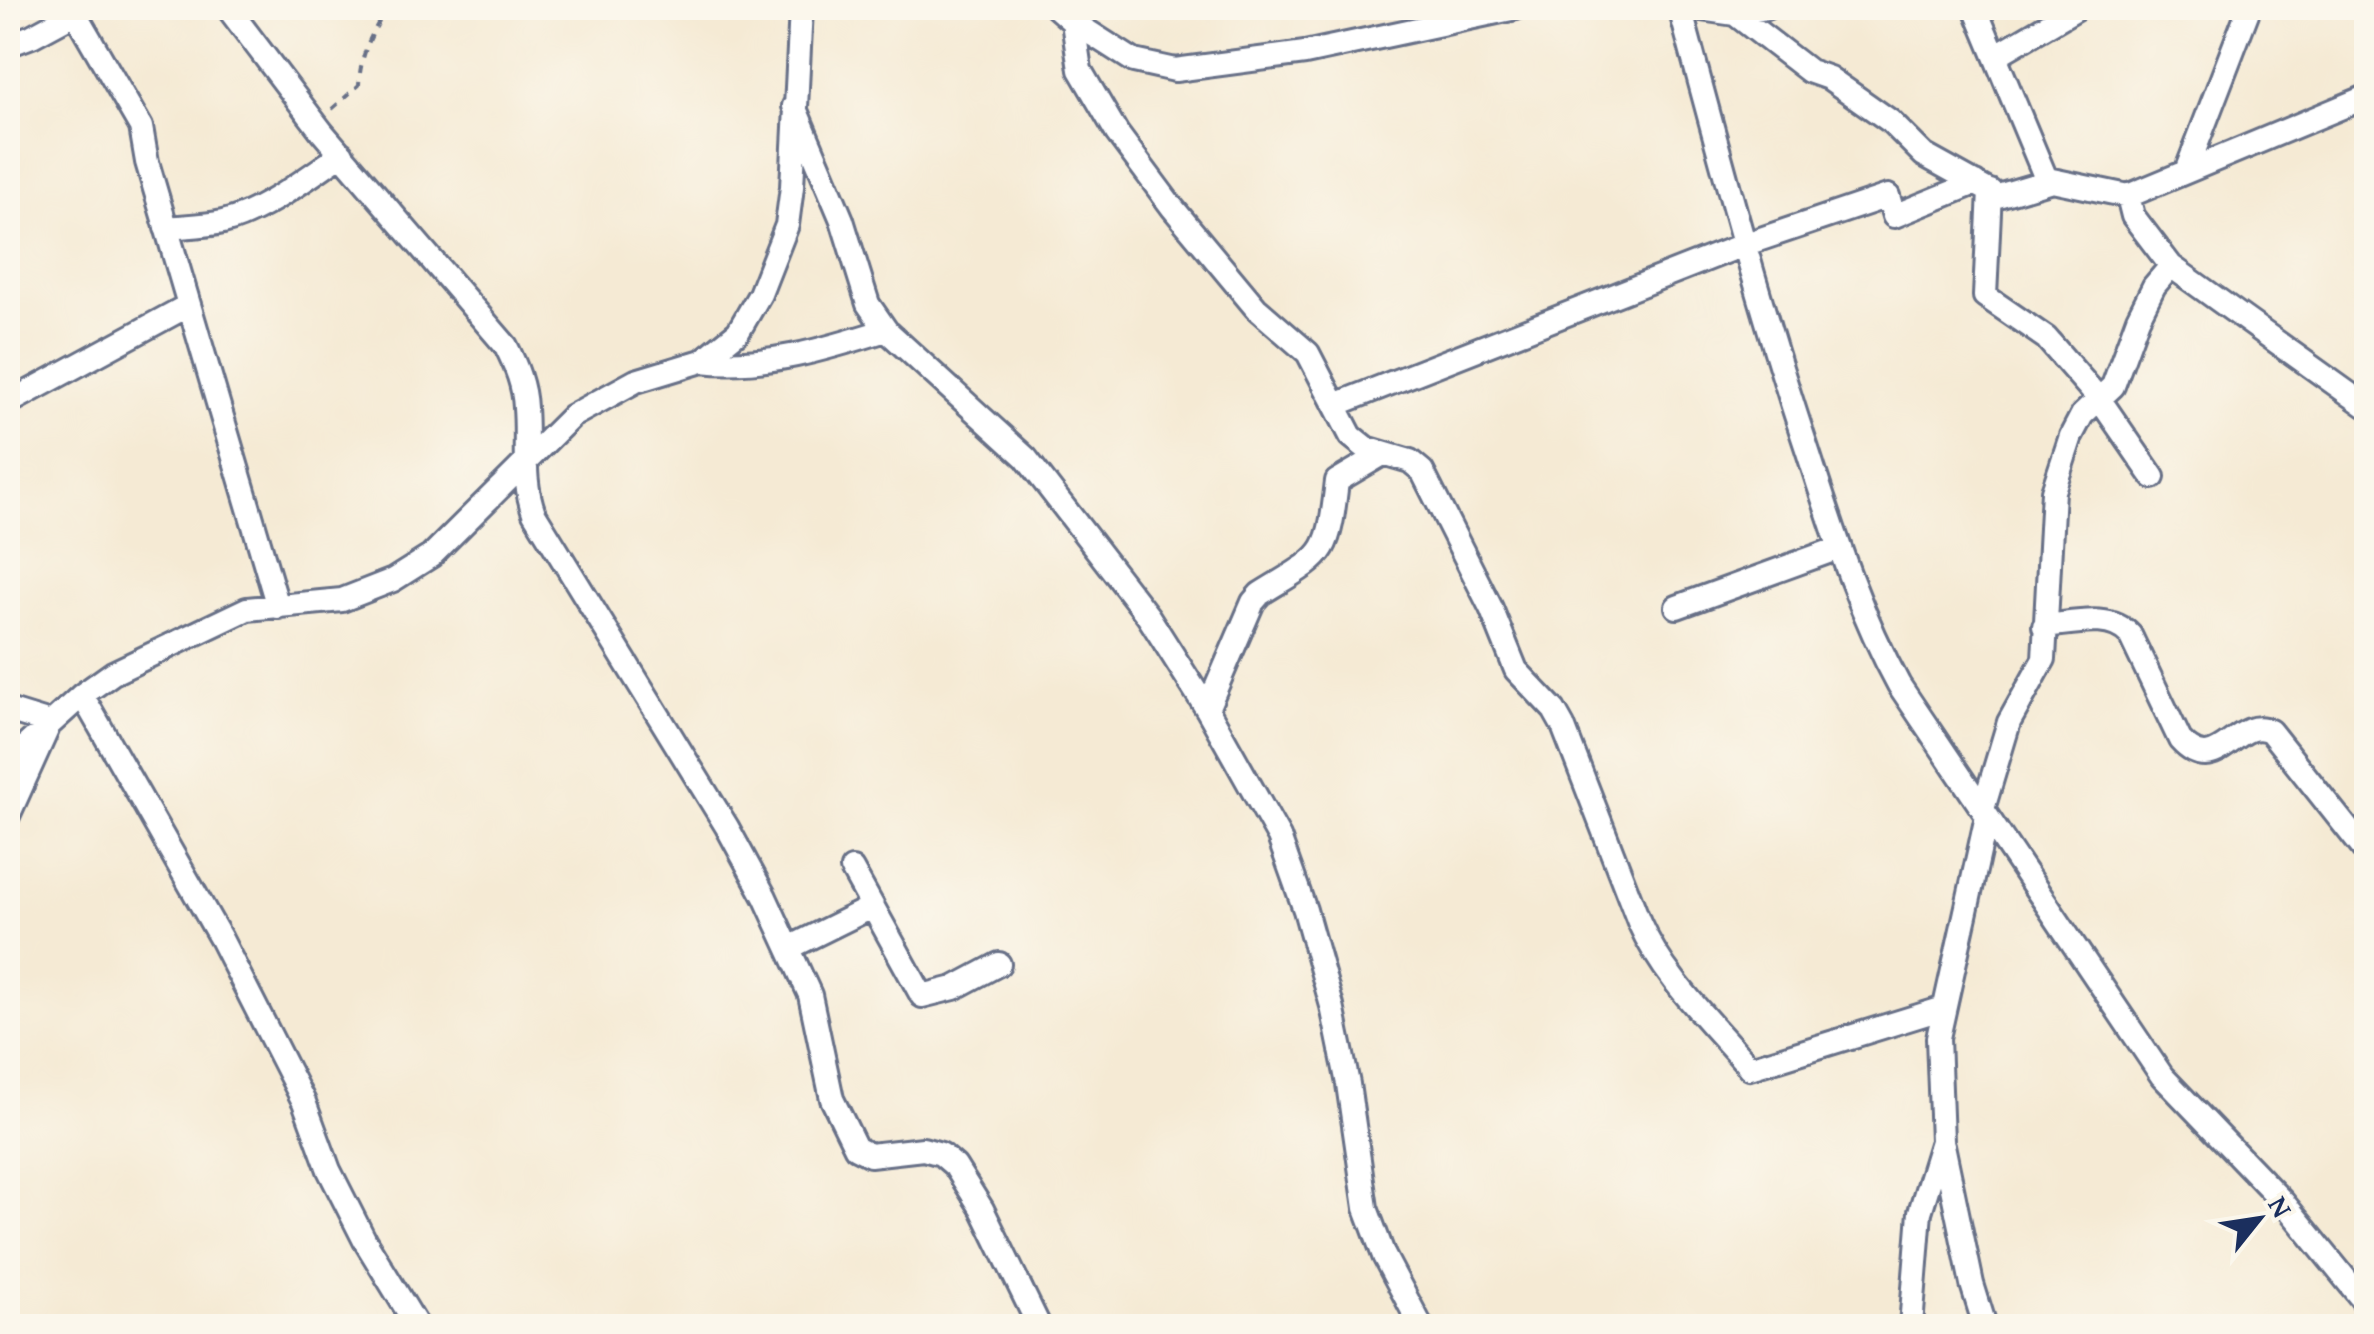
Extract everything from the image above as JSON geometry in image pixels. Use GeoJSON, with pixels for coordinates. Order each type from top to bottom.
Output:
{"type":"FeatureCollection","features":[{"type":"Feature","properties":{"kind":"street"},"geometry":{"type":"LineString","coordinates":[[228,8],[316,124],[506,346],[519,374],[525,408],[524,461],[527,494],[534,513],[727,827],[789,948],[810,994],[832,1099],[842,1126],[856,1148],[870,1155],[923,1149],[941,1154],[955,1166],[982,1209],[1039,1326]]}},
{"type":"Feature","properties":{"kind":"street"},"geometry":{"type":"LineString","coordinates":[[702,361],[738,332],[776,260],[787,225],[800,8]]}},
{"type":"Feature","properties":{"kind":"street"},"geometry":{"type":"LineString","coordinates":[[1065,15],[1134,61],[1174,70],[1305,53],[1516,8]]}},
{"type":"Feature","properties":{"kind":"street"},"geometry":{"type":"LineString","coordinates":[[1680,8],[1743,245],[1839,548],[1861,608],[1899,684],[2162,1076],[2282,1202],[2366,1304]]}},
{"type":"Feature","properties":{"kind":"street"},"geometry":{"type":"LineString","coordinates":[[1694,8],[1735,14],[1766,8]]}},
{"type":"Feature","properties":{"kind":"street"},"geometry":{"type":"LineString","coordinates":[[1975,8],[2048,181]]}},
{"type":"Feature","properties":{"kind":"street"},"geometry":{"type":"LineString","coordinates":[[1995,56],[2077,8]]}},
{"type":"Feature","properties":{"kind":"street"},"geometry":{"type":"LineString","coordinates":[[2187,169],[2248,8]]}},
{"type":"Feature","properties":{"kind":"street"},"geometry":{"type":"LineString","coordinates":[[8,45],[32,36],[77,9],[141,127],[147,162],[278,607]]}},
{"type":"Feature","properties":{"kind":"street"},"geometry":{"type":"LineString","coordinates":[[1735,14],[1809,71],[1829,78],[1890,121],[1924,155],[1998,196],[2048,181],[2128,196],[2366,97]]}},
{"type":"Feature","properties":{"kind":"street"},"geometry":{"type":"LineString","coordinates":[[1065,15],[1080,70],[1117,133],[1219,266],[1256,308],[1308,353],[1352,436],[1380,454],[1410,461],[1422,471],[1491,608],[1516,670],[1564,726],[1652,952],[1750,1068],[1944,1008]]}},
{"type":"Feature","properties":{"kind":"street"},"geometry":{"type":"LineString","coordinates":[[794,106],[842,220],[868,304],[886,330],[1026,458],[1148,616],[1279,837],[1332,1006],[1366,1208],[1384,1256],[1421,1326]]}},
{"type":"Feature","properties":{"kind":"street"},"geometry":{"type":"LineString","coordinates":[[166,228],[223,222],[241,216],[342,154]]}},
{"type":"Feature","properties":{"kind":"street"},"geometry":{"type":"LineString","coordinates":[[1335,405],[1743,245],[1888,196],[1894,216],[1982,187]]}},
{"type":"Feature","properties":{"kind":"street"},"geometry":{"type":"LineString","coordinates":[[1982,187],[1985,296],[2046,338],[2100,400],[2153,477]]}},
{"type":"Feature","properties":{"kind":"street"},"geometry":{"type":"LineString","coordinates":[[2128,196],[2133,216],[2171,266],[2366,406]]}},
{"type":"Feature","properties":{"kind":"street"},"geometry":{"type":"LineString","coordinates":[[1985,1326],[1972,1284],[1942,1141],[1938,1038],[1985,812],[2009,722],[2044,659],[2052,491],[2071,436],[2082,416],[2112,386],[2138,318],[2154,286],[2171,266]]}},
{"type":"Feature","properties":{"kind":"street"},"geometry":{"type":"LineString","coordinates":[[8,403],[189,305]]}},
{"type":"Feature","properties":{"kind":"street"},"geometry":{"type":"LineString","coordinates":[[8,762],[82,695],[112,674],[248,609],[342,600],[393,580],[431,556],[572,416],[636,380],[702,361],[732,364],[817,351],[886,330]]}},
{"type":"Feature","properties":{"kind":"street"},"geometry":{"type":"LineString","coordinates":[[1206,709],[1253,602],[1322,552],[1330,536],[1337,480],[1380,454]]}},
{"type":"Feature","properties":{"kind":"street"},"geometry":{"type":"LineString","coordinates":[[1677,608],[1839,548]]}},
{"type":"Feature","properties":{"kind":"street"},"geometry":{"type":"LineString","coordinates":[[2044,626],[2110,621],[2122,626],[2180,740],[2190,752],[2214,752],[2252,729],[2262,727],[2270,731],[2366,852]]}},
{"type":"Feature","properties":{"kind":"street"},"geometry":{"type":"LineString","coordinates":[[82,695],[221,939],[304,1102],[329,1170],[356,1224],[416,1326]]}},
{"type":"Feature","properties":{"kind":"street"},"geometry":{"type":"LineString","coordinates":[[8,710],[50,723]]}},
{"type":"Feature","properties":{"kind":"street"},"geometry":{"type":"LineString","coordinates":[[8,816],[50,723]]}},
{"type":"Feature","properties":{"kind":"street"},"geometry":{"type":"LineString","coordinates":[[852,869],[922,996],[954,988],[999,964]]}},
{"type":"Feature","properties":{"kind":"street"},"geometry":{"type":"LineString","coordinates":[[789,948],[872,907]]}},
{"type":"Feature","properties":{"kind":"street"},"geometry":{"type":"LineString","coordinates":[[1910,1326],[1920,1212],[1942,1141]]}},
{"type":"Feature","properties":{"kind":"path"},"geometry":{"type":"LineString","coordinates":[[316,124],[359,84],[368,40],[383,15],[378,8]]}}]}
